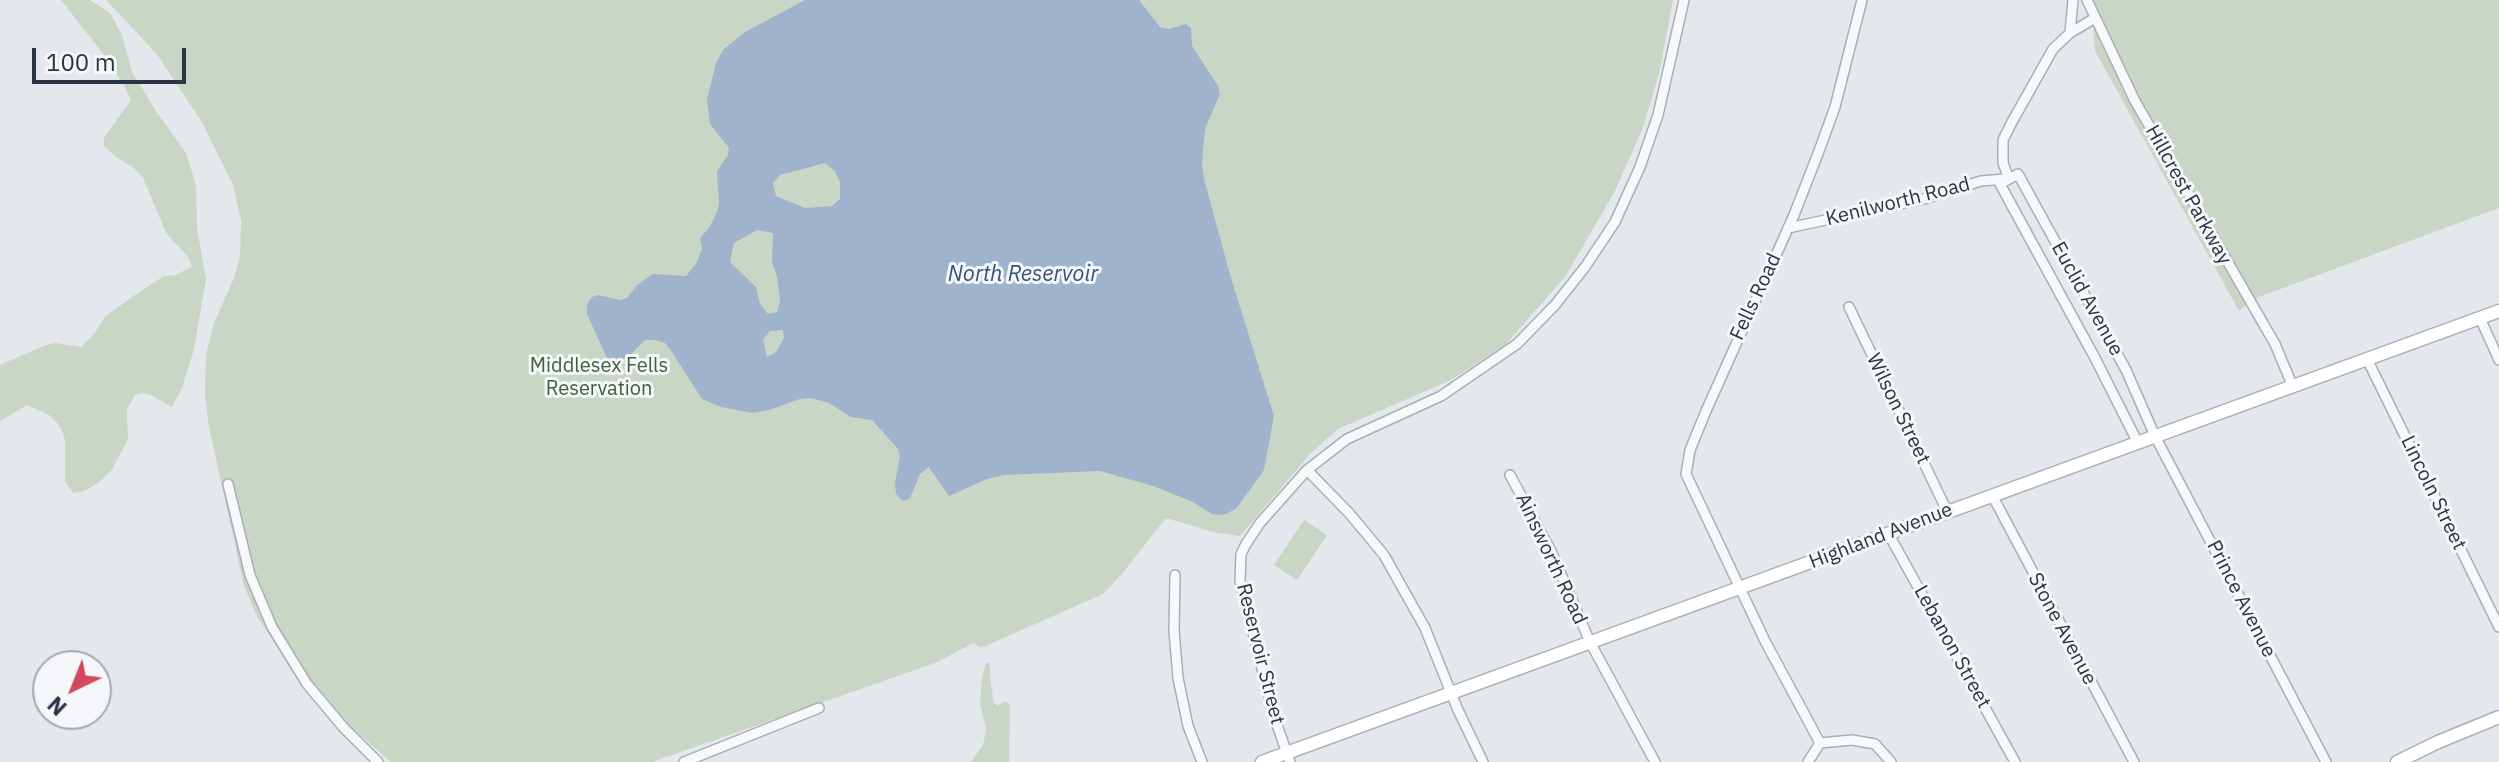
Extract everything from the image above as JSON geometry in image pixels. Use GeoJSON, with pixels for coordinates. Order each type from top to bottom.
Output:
{"type":"FeatureCollection","features":[{"type":"Feature","properties":{"kind":"main road","name":"Highland Avenue"},"geometry":{"type":"LineString","coordinates":[[1262,762],[1288,758],[1451,693],[2499,311]]}},
{"type":"Feature","properties":{"kind":"main road"},"geometry":{"type":"LineString","coordinates":[[2397,762],[2499,717]]}},
{"type":"Feature","properties":{"kind":"street"},"geometry":{"type":"LineString","coordinates":[[1483,762],[1425,628],[1384,555],[1307,470],[1347,439],[1441,396],[1491,362],[1517,344],[1563,295],[1610,229],[1640,167],[1658,115],[1684,0]]}},
{"type":"Feature","properties":{"kind":"street","name":"Fells Road"},"geometry":{"type":"LineString","coordinates":[[1820,743],[1765,641],[1686,474],[1690,450],[1788,228],[1835,107],[1862,0]]}},
{"type":"Feature","properties":{"kind":"street"},"geometry":{"type":"LineString","coordinates":[[2070,33],[2073,0]]}},
{"type":"Feature","properties":{"kind":"street","name":"Hillcrest Parkway"},"geometry":{"type":"LineString","coordinates":[[2087,0],[2135,101],[2275,344],[2293,387]]}},
{"type":"Feature","properties":{"kind":"street","name":"Euclid Avenue"},"geometry":{"type":"LineString","coordinates":[[2009,179],[2003,163],[2003,140],[2053,49],[2070,33],[2095,18]]}},
{"type":"Feature","properties":{"kind":"street","name":"Euclid Avenue"},"geometry":{"type":"LineString","coordinates":[[2138,443],[2000,184],[2018,174],[2126,370],[2155,436]]}},
{"type":"Feature","properties":{"kind":"street","name":"Kenilworth Road"},"geometry":{"type":"LineString","coordinates":[[1788,228],[1924,199],[1981,181],[2009,179]]}},
{"type":"Feature","properties":{"kind":"street","name":"Wilson Street"},"geometry":{"type":"LineString","coordinates":[[1849,307],[1947,511]]}},
{"type":"Feature","properties":{"kind":"street"},"geometry":{"type":"LineString","coordinates":[[2480,318],[2499,360]]}},
{"type":"Feature","properties":{"kind":"street","name":"Lincoln Street"},"geometry":{"type":"LineString","coordinates":[[2367,359],[2499,627]]}},
{"type":"Feature","properties":{"kind":"street","name":"Prince Avenue"},"geometry":{"type":"LineString","coordinates":[[2155,436],[2326,762]]}},
{"type":"Feature","properties":{"kind":"street","name":"Reservoir Street"},"geometry":{"type":"LineString","coordinates":[[1288,758],[1240,581],[1241,554],[1260,523],[1307,470]]}},
{"type":"Feature","properties":{"kind":"street","name":"Ainsworth Road"},"geometry":{"type":"LineString","coordinates":[[1510,475],[1552,553],[1590,642],[1655,762]]}},
{"type":"Feature","properties":{"kind":"street"},"geometry":{"type":"LineString","coordinates":[[228,484],[250,575],[272,627],[307,684],[378,762]]}},
{"type":"Feature","properties":{"kind":"street","name":"Stone Avenue"},"geometry":{"type":"LineString","coordinates":[[1992,495],[2134,762]]}},
{"type":"Feature","properties":{"kind":"street","name":"Lebanon Street"},"geometry":{"type":"LineString","coordinates":[[1888,533],[2015,762]]}},
{"type":"Feature","properties":{"kind":"street"},"geometry":{"type":"LineString","coordinates":[[1175,575],[1174,631],[1178,678],[1188,726],[1202,762]]}},
{"type":"Feature","properties":{"kind":"street"},"geometry":{"type":"LineString","coordinates":[[684,762],[701,758],[819,708]]}},
{"type":"Feature","properties":{"kind":"street"},"geometry":{"type":"LineString","coordinates":[[1808,762],[1820,743],[1852,740],[1875,744],[1891,762]]}},
{"type":"Feature","properties":{"kind":"green space"},"geometry":{"type":"Polygon","coordinates":[[[61,0],[90,0],[110,13],[122,35],[132,72],[186,153],[196,185],[197,228],[206,279],[194,349],[182,388],[172,407],[151,395],[135,395],[127,409],[128,439],[111,471],[98,483],[73,493],[65,481],[65,440],[60,426],[49,415],[27,405],[0,421],[0,365],[55,343],[81,347],[106,316],[132,297],[164,276],[175,275],[192,267],[188,257],[166,233],[143,178],[104,146],[104,138],[131,100],[98,47],[61,0]]]}},
{"type":"Feature","properties":{"kind":"green space","name":"Middlesex Fells Reservation"},"geometry":{"type":"Polygon","coordinates":[[[106,0],[1673,0],[1659,74],[1642,130],[1615,191],[1565,277],[1504,346],[1449,381],[1338,429],[1311,453],[1240,536],[1213,532],[1166,518],[1103,594],[981,648],[974,643],[935,663],[652,762],[391,762],[317,697],[287,662],[257,616],[244,586],[209,427],[205,394],[206,355],[214,323],[240,257],[241,221],[233,185],[203,124],[156,53],[106,0]]]}},
{"type":"Feature","properties":{"kind":"green space"},"geometry":{"type":"Polygon","coordinates":[[[2091,0],[2499,0],[2499,208],[2256,298],[2239,311],[2095,51],[2091,0]]]}},
{"type":"Feature","properties":{"kind":"green space"},"geometry":{"type":"Polygon","coordinates":[[[1304,520],[1327,535],[1297,580],[1274,565],[1304,520]]]}},
{"type":"Feature","properties":{"kind":"green space"},"geometry":{"type":"Polygon","coordinates":[[[989,662],[993,700],[997,706],[1006,701],[1010,705],[1009,762],[971,762],[983,745],[986,730],[980,703],[982,678],[989,662]]]}},
{"type":"Feature","properties":{"kind":"water","name":"North Reservoir"},"geometry":{"type":"Polygon","coordinates":[[[805,0],[1139,0],[1160,27],[1169,29],[1186,24],[1191,28],[1192,46],[1220,94],[1205,129],[1204,179],[1274,416],[1264,470],[1236,509],[1223,515],[1212,514],[1191,501],[1153,486],[1100,471],[1003,475],[949,496],[929,467],[920,474],[910,498],[903,501],[896,494],[898,449],[872,420],[851,417],[829,403],[811,398],[752,413],[721,407],[702,399],[665,343],[655,340],[645,340],[627,358],[613,363],[607,358],[587,314],[587,304],[592,297],[627,298],[637,285],[653,274],[686,276],[696,264],[702,249],[700,238],[709,228],[719,204],[717,171],[729,148],[710,124],[707,99],[716,63],[723,50],[745,32],[805,0]],[[825,163],[780,175],[773,183],[776,196],[805,208],[832,206],[840,199],[840,182],[835,171],[825,163]],[[757,230],[734,243],[730,262],[756,287],[760,304],[768,314],[777,312],[780,300],[772,261],[773,233],[757,230]],[[783,330],[770,331],[763,340],[767,357],[776,352],[784,338],[783,330]]]}}]}
